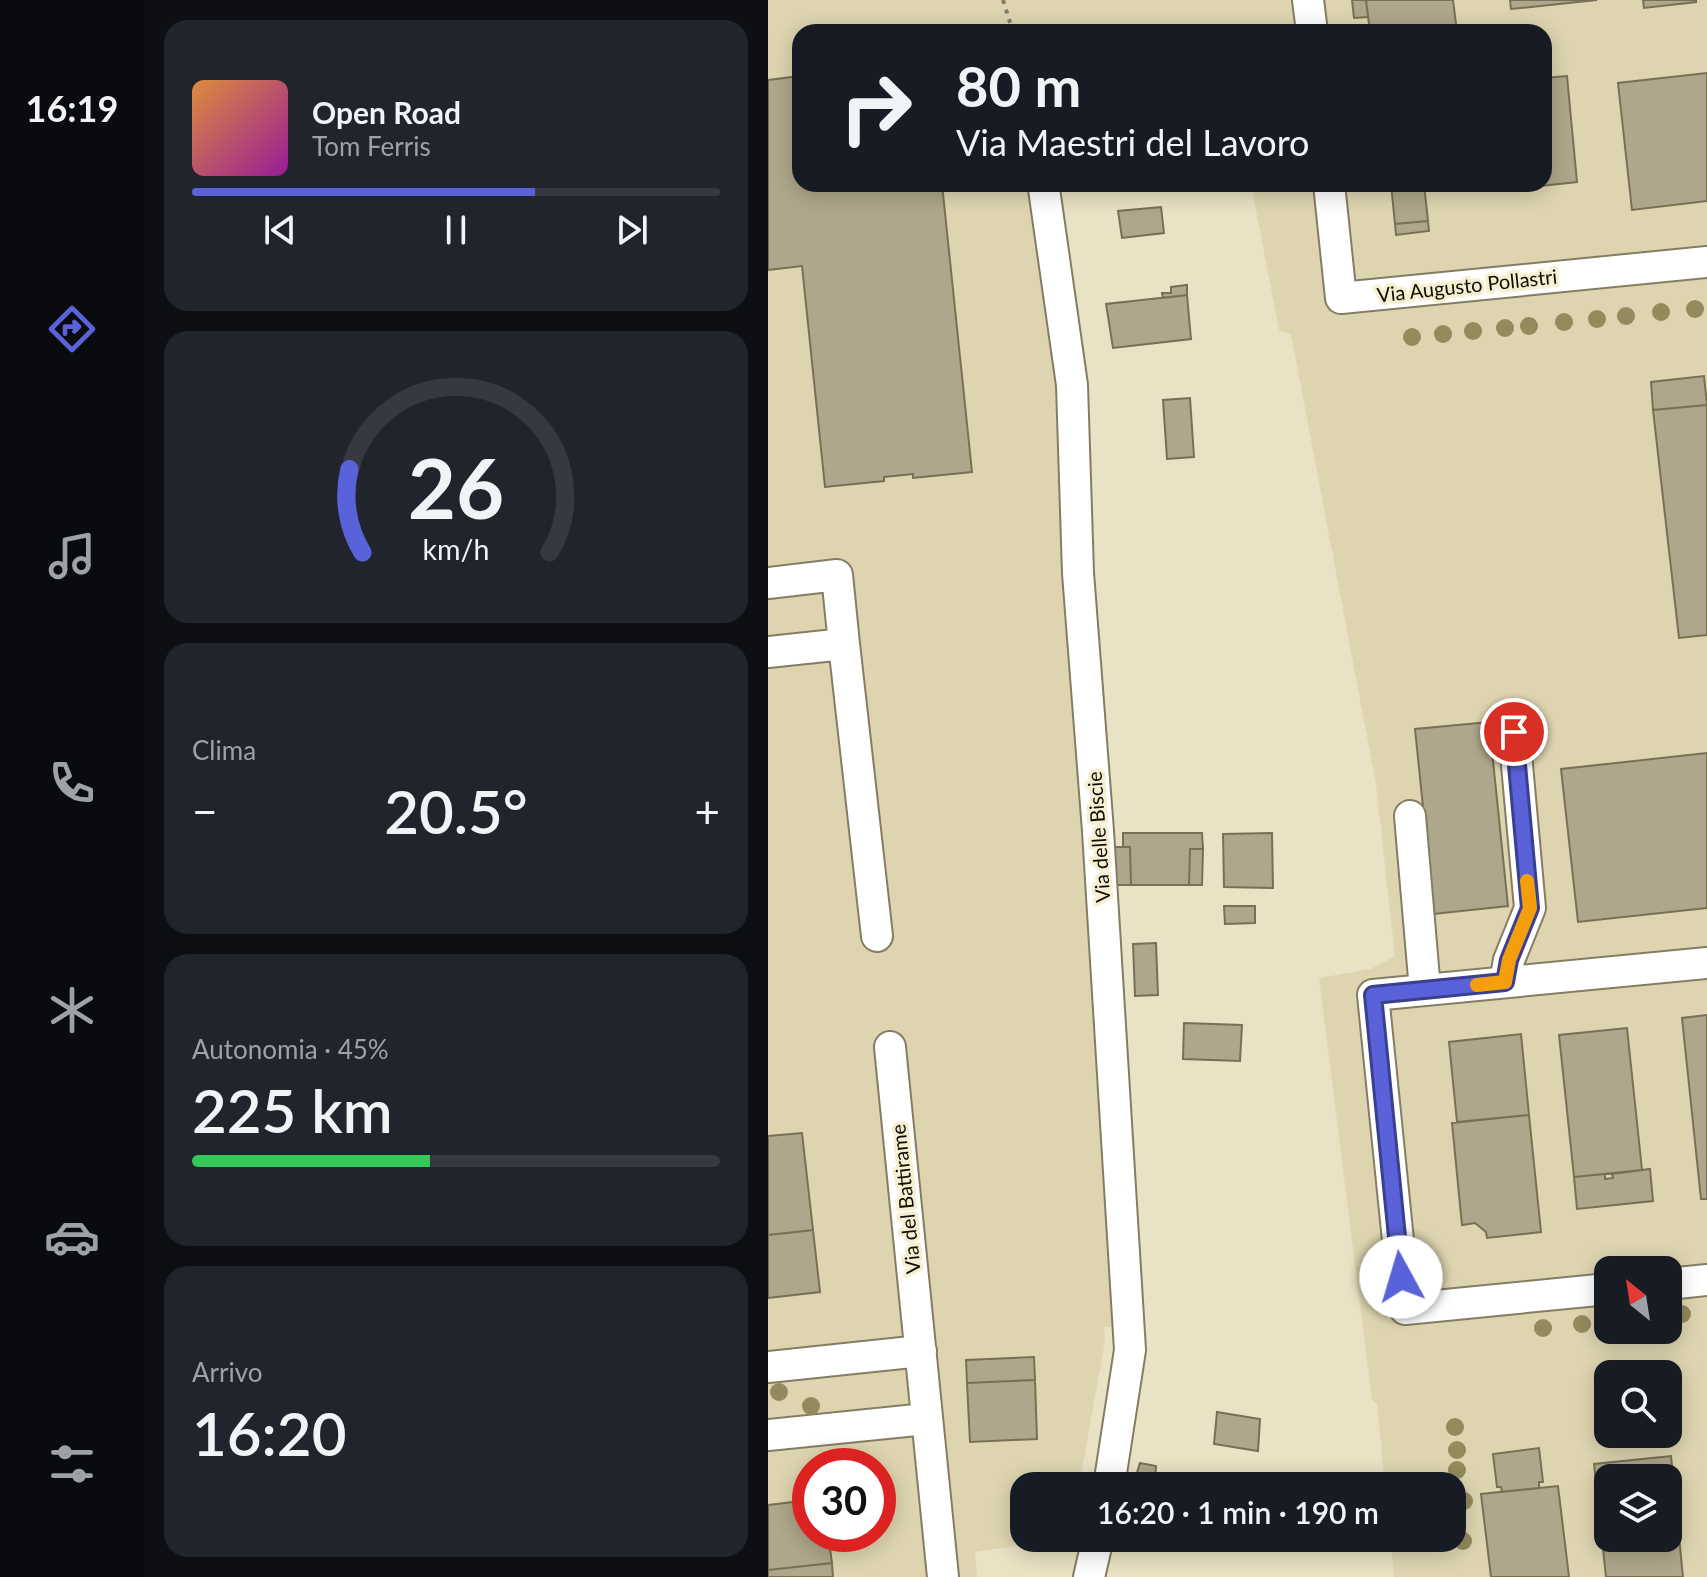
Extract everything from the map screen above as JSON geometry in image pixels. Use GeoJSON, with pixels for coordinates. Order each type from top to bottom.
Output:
{"type":"FeatureCollection","features":[{"type":"Feature","properties":{"kind":"street"},"geometry":{"type":"LineString","coordinates":[[1308,0],[1311,24]]}},
{"type":"Feature","properties":{"kind":"street","name":"Via delle Biscie"},"geometry":{"type":"LineString","coordinates":[[1044,192],[1072,385],[1078,573],[1097,815],[1130,1350],[1112,1472]]}},
{"type":"Feature","properties":{"kind":"street","name":"Via Augusto Pollastri"},"geometry":{"type":"LineString","coordinates":[[1330,192],[1341,298],[1707,262]]}},
{"type":"Feature","properties":{"kind":"street"},"geometry":{"type":"LineString","coordinates":[[768,583],[837,575],[877,936]]}},
{"type":"Feature","properties":{"kind":"street"},"geometry":{"type":"LineString","coordinates":[[768,652],[844,644]]}},
{"type":"Feature","properties":{"kind":"street"},"geometry":{"type":"LineString","coordinates":[[1505,982],[1509,960],[1530,908],[1514,732]]}},
{"type":"Feature","properties":{"kind":"street"},"geometry":{"type":"LineString","coordinates":[[1410,816],[1425,990]]}},
{"type":"Feature","properties":{"kind":"street"},"geometry":{"type":"LineString","coordinates":[[1594,1290],[1405,1309],[1373,995],[1707,963]]}},
{"type":"Feature","properties":{"kind":"street","name":"Via del Battirame"},"geometry":{"type":"LineString","coordinates":[[890,1047],[943,1577]]}},
{"type":"Feature","properties":{"kind":"street"},"geometry":{"type":"LineString","coordinates":[[1682,1283],[1707,1280]]}},
{"type":"Feature","properties":{"kind":"street"},"geometry":{"type":"LineString","coordinates":[[768,1367],[921,1351]]}},
{"type":"Feature","properties":{"kind":"street"},"geometry":{"type":"LineString","coordinates":[[768,1435],[926,1419]]}},
{"type":"Feature","properties":{"kind":"street"},"geometry":{"type":"LineString","coordinates":[[1089,1577],[1095,1552]]}},
{"type":"Feature","properties":{"kind":"path"},"geometry":{"type":"LineString","coordinates":[[1003,0],[1010,24]]}},
{"type":"Feature","properties":{"kind":"shaded area"},"geometry":{"type":"Polygon","coordinates":[[[768,0],[1707,0],[1707,1577],[1394,1577],[1391,1552],[1466,1552],[1466,1472],[1384,1472],[1319,978],[1371,969],[1395,956],[1376,784],[1291,334],[1279,330],[1253,192],[1552,192],[1552,24],[792,24],[792,192],[1045,192],[1123,1326],[1104,1327],[1105,1341],[1082,1472],[1010,1472],[1010,1547],[975,1552],[977,1577],[768,1577],[768,0]]]}},
{"type":"Feature","properties":{"kind":"building"},"geometry":{"type":"Polygon","coordinates":[[[1352,0],[1366,0],[1368,17],[1354,18],[1352,0]]]}},
{"type":"Feature","properties":{"kind":"building"},"geometry":{"type":"Polygon","coordinates":[[[1366,0],[1453,0],[1456,24],[1369,24],[1366,0]]]}},
{"type":"Feature","properties":{"kind":"building"},"geometry":{"type":"Polygon","coordinates":[[[1510,0],[1597,0],[1511,9],[1510,0]]]}},
{"type":"Feature","properties":{"kind":"building"},"geometry":{"type":"Polygon","coordinates":[[[1643,0],[1696,0],[1696,2],[1644,8],[1643,0]]]}},
{"type":"Feature","properties":{"kind":"building"},"geometry":{"type":"Polygon","coordinates":[[[1707,73],[1707,201],[1632,210],[1618,83],[1707,73]]]}},
{"type":"Feature","properties":{"kind":"building"},"geometry":{"type":"Polygon","coordinates":[[[1567,76],[1577,182],[1552,185],[1552,77],[1567,76]]]}},
{"type":"Feature","properties":{"kind":"building"},"geometry":{"type":"Polygon","coordinates":[[[792,77],[792,192],[943,192],[972,472],[913,478],[913,474],[884,477],[884,481],[825,487],[802,266],[768,270],[768,80],[792,77]]]}},
{"type":"Feature","properties":{"kind":"building"},"geometry":{"type":"Polygon","coordinates":[[[1392,192],[1425,192],[1428,221],[1395,224],[1392,192]]]}},
{"type":"Feature","properties":{"kind":"building"},"geometry":{"type":"Polygon","coordinates":[[[1161,207],[1164,233],[1122,238],[1118,211],[1161,207]]]}},
{"type":"Feature","properties":{"kind":"building"},"geometry":{"type":"Polygon","coordinates":[[[1428,221],[1429,231],[1396,235],[1395,224],[1428,221]]]}},
{"type":"Feature","properties":{"kind":"building"},"geometry":{"type":"Polygon","coordinates":[[[1187,285],[1187,295],[1163,298],[1162,293],[1171,293],[1171,287],[1187,285]]]}},
{"type":"Feature","properties":{"kind":"building"},"geometry":{"type":"Polygon","coordinates":[[[1187,295],[1191,339],[1113,348],[1106,304],[1187,295]]]}},
{"type":"Feature","properties":{"kind":"building"},"geometry":{"type":"Polygon","coordinates":[[[1704,376],[1707,405],[1653,410],[1651,382],[1704,376]]]}},
{"type":"Feature","properties":{"kind":"building"},"geometry":{"type":"Polygon","coordinates":[[[1190,398],[1194,457],[1167,459],[1163,400],[1190,398]]]}},
{"type":"Feature","properties":{"kind":"building"},"geometry":{"type":"Polygon","coordinates":[[[1707,405],[1707,635],[1679,638],[1653,410],[1707,405]]]}},
{"type":"Feature","properties":{"kind":"building"},"geometry":{"type":"Polygon","coordinates":[[[1489,722],[1508,906],[1434,914],[1415,729],[1489,722]]]}},
{"type":"Feature","properties":{"kind":"building"},"geometry":{"type":"Polygon","coordinates":[[[1707,753],[1707,908],[1578,922],[1561,769],[1707,753]]]}},
{"type":"Feature","properties":{"kind":"building"},"geometry":{"type":"Polygon","coordinates":[[[1123,833],[1202,833],[1203,849],[1190,849],[1189,885],[1131,885],[1130,847],[1123,847],[1123,833]]]}},
{"type":"Feature","properties":{"kind":"building"},"geometry":{"type":"Polygon","coordinates":[[[1272,833],[1273,888],[1224,887],[1223,834],[1272,833]]]}},
{"type":"Feature","properties":{"kind":"building"},"geometry":{"type":"Polygon","coordinates":[[[1115,847],[1130,847],[1131,885],[1114,885],[1115,847]]]}},
{"type":"Feature","properties":{"kind":"building"},"geometry":{"type":"Polygon","coordinates":[[[1190,849],[1203,849],[1202,885],[1189,885],[1190,849]]]}},
{"type":"Feature","properties":{"kind":"building"},"geometry":{"type":"Polygon","coordinates":[[[1224,906],[1255,906],[1255,923],[1225,924],[1224,906]]]}},
{"type":"Feature","properties":{"kind":"building"},"geometry":{"type":"Polygon","coordinates":[[[1156,943],[1158,995],[1135,996],[1133,944],[1156,943]]]}},
{"type":"Feature","properties":{"kind":"building"},"geometry":{"type":"Polygon","coordinates":[[[1707,1015],[1707,1199],[1701,1199],[1682,1018],[1707,1015]]]}},
{"type":"Feature","properties":{"kind":"building"},"geometry":{"type":"Polygon","coordinates":[[[1184,1023],[1242,1025],[1240,1061],[1183,1059],[1184,1023]]]}},
{"type":"Feature","properties":{"kind":"building"},"geometry":{"type":"Polygon","coordinates":[[[1627,1028],[1642,1170],[1574,1177],[1559,1035],[1627,1028]]]}},
{"type":"Feature","properties":{"kind":"building"},"geometry":{"type":"Polygon","coordinates":[[[1521,1034],[1529,1115],[1457,1122],[1449,1042],[1521,1034]]]}},
{"type":"Feature","properties":{"kind":"building"},"geometry":{"type":"Polygon","coordinates":[[[1529,1115],[1541,1232],[1487,1238],[1486,1232],[1475,1223],[1462,1225],[1452,1123],[1529,1115]]]}},
{"type":"Feature","properties":{"kind":"building"},"geometry":{"type":"Polygon","coordinates":[[[802,1133],[813,1230],[768,1235],[768,1136],[802,1133]]]}},
{"type":"Feature","properties":{"kind":"building"},"geometry":{"type":"Polygon","coordinates":[[[1650,1169],[1653,1201],[1577,1209],[1574,1177],[1605,1174],[1605,1179],[1613,1178],[1612,1174],[1650,1169]]]}},
{"type":"Feature","properties":{"kind":"building"},"geometry":{"type":"Polygon","coordinates":[[[813,1230],[820,1292],[768,1298],[768,1235],[813,1230]]]}},
{"type":"Feature","properties":{"kind":"building"},"geometry":{"type":"Polygon","coordinates":[[[1034,1357],[1035,1380],[967,1383],[966,1360],[1034,1357]]]}},
{"type":"Feature","properties":{"kind":"building"},"geometry":{"type":"Polygon","coordinates":[[[1035,1380],[1037,1439],[970,1442],[967,1383],[1035,1380]]]}},
{"type":"Feature","properties":{"kind":"building"},"geometry":{"type":"Polygon","coordinates":[[[1217,1412],[1260,1419],[1258,1451],[1214,1444],[1217,1412]]]}},
{"type":"Feature","properties":{"kind":"building"},"geometry":{"type":"Polygon","coordinates":[[[1539,1448],[1543,1482],[1539,1482],[1539,1488],[1502,1492],[1501,1487],[1497,1487],[1493,1454],[1539,1448]]]}},
{"type":"Feature","properties":{"kind":"building"},"geometry":{"type":"Polygon","coordinates":[[[1671,1456],[1672,1464],[1594,1464],[1671,1456]]]}},
{"type":"Feature","properties":{"kind":"building"},"geometry":{"type":"Polygon","coordinates":[[[1140,1463],[1156,1466],[1156,1472],[1137,1472],[1140,1463]]]}},
{"type":"Feature","properties":{"kind":"building"},"geometry":{"type":"Polygon","coordinates":[[[1558,1486],[1569,1577],[1491,1577],[1481,1494],[1558,1486]]]}},
{"type":"Feature","properties":{"kind":"building"},"geometry":{"type":"Polygon","coordinates":[[[792,1502],[792,1552],[830,1552],[832,1563],[768,1570],[768,1505],[792,1502]]]}},
{"type":"Feature","properties":{"kind":"building"},"geometry":{"type":"Polygon","coordinates":[[[1603,1552],[1681,1552],[1683,1577],[1606,1577],[1603,1552]]]}},
{"type":"Feature","properties":{"kind":"building"},"geometry":{"type":"Polygon","coordinates":[[[832,1563],[833,1577],[768,1577],[768,1570],[832,1563]]]}},
{"type":"Feature","properties":{"kind":"slow traffic"},"geometry":{"type":"LineString","coordinates":[[1477,985],[1505,982],[1509,960],[1530,908],[1527,881]]}},
{"type":"Feature","properties":{"kind":"route"},"geometry":{"type":"LineString","coordinates":[[1401,1277],[1373,995],[1505,982],[1509,960],[1530,908],[1514,732]]}}]}
